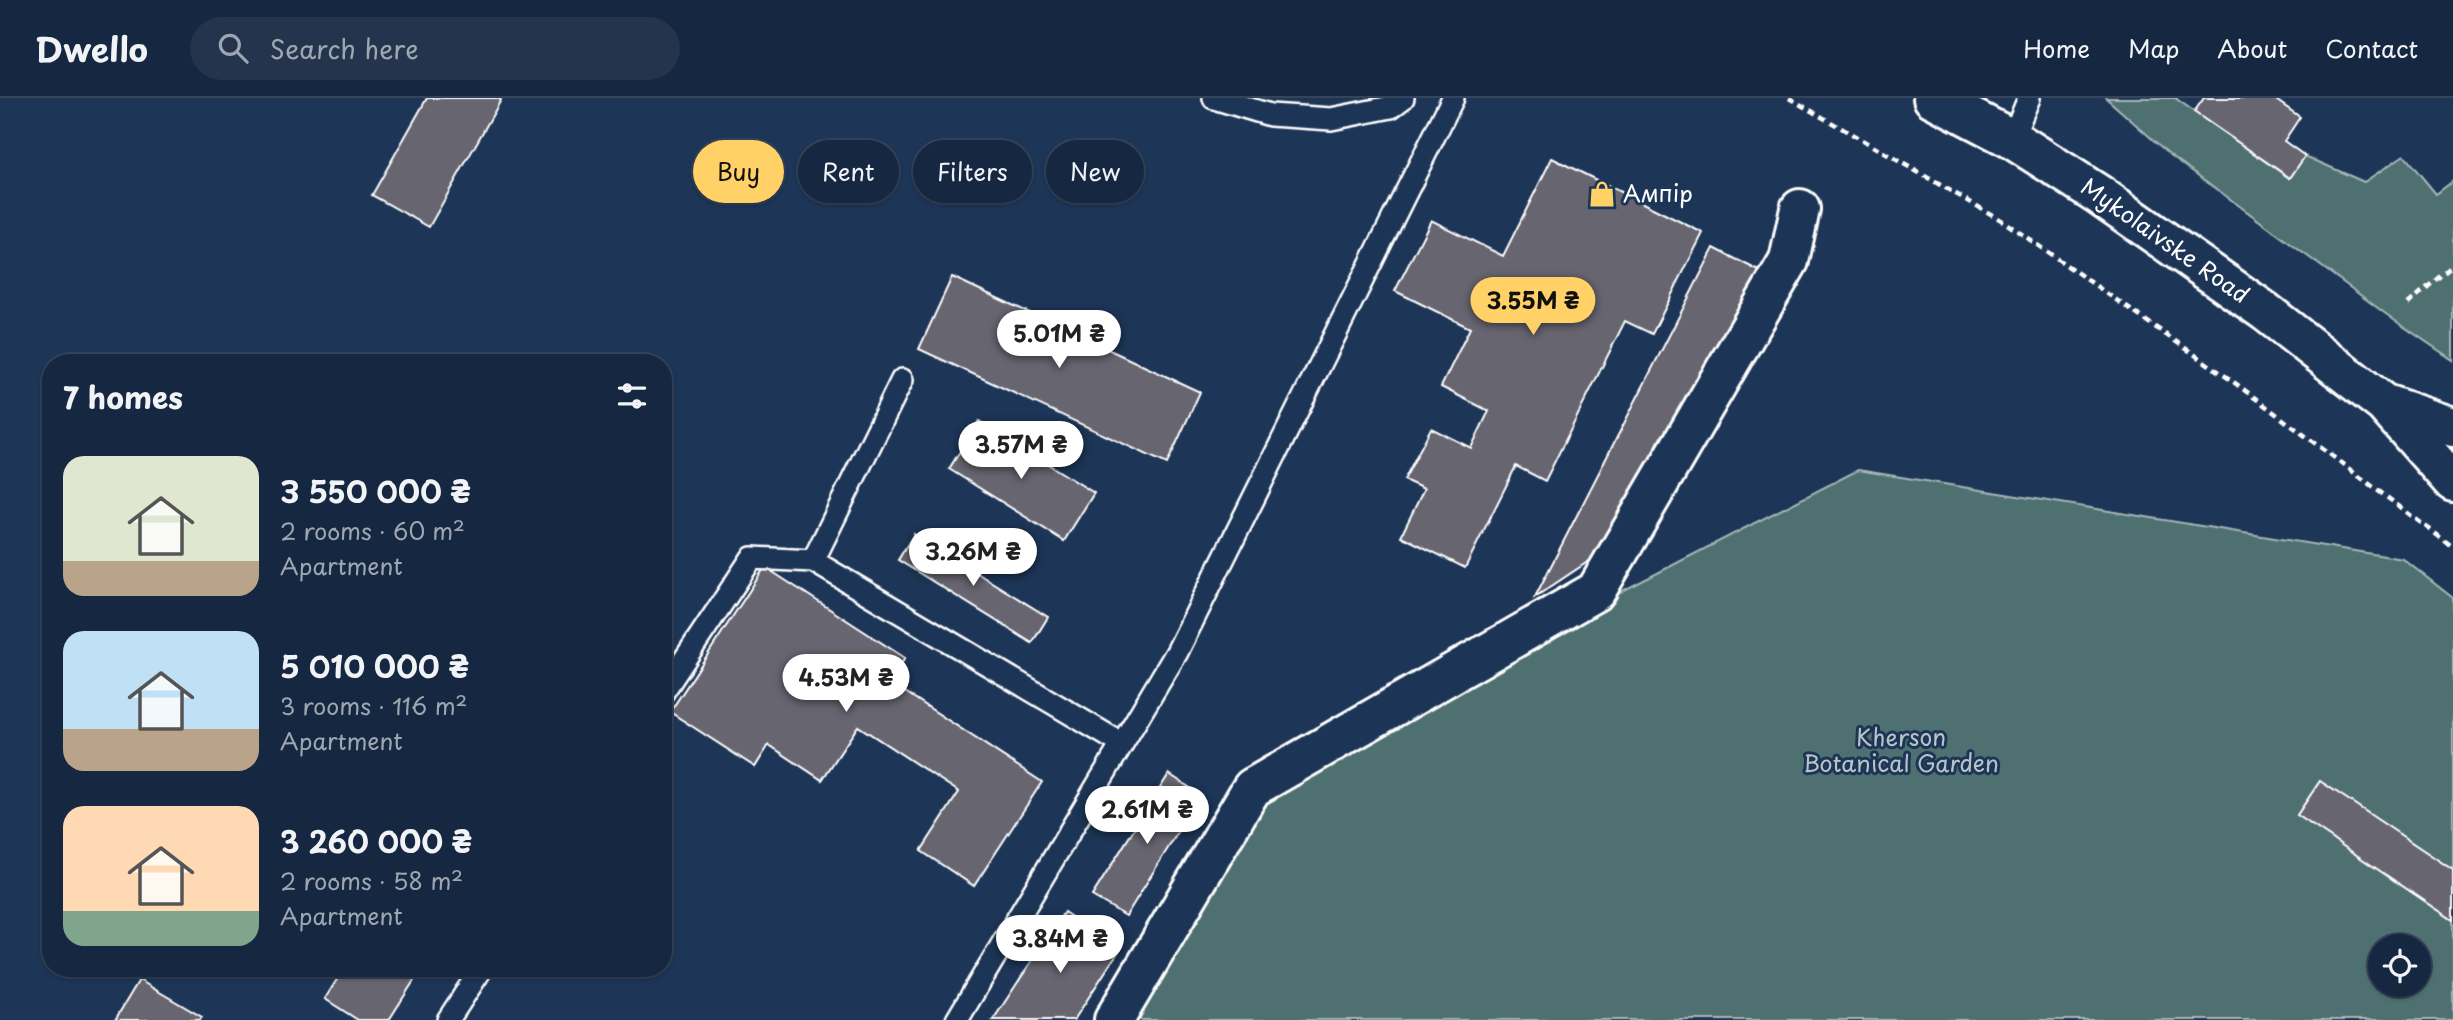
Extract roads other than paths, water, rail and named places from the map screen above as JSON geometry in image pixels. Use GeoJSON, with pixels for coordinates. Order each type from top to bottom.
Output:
{"type":"FeatureCollection","features":[{"type":"Feature","properties":{"kind":"street","name":"Mykolaivske Road"},"geometry":{"type":"LineString","coordinates":[[1933,98],[2012,139],[2098,194],[2266,312],[2384,404],[2453,482]]}},
{"type":"Feature","properties":{"kind":"street"},"geometry":{"type":"LineString","coordinates":[[1114,1020],[1252,788],[1596,591],[1789,261],[1800,209]]}},
{"type":"Feature","properties":{"kind":"street","name":"Mykolaivske Road"},"geometry":{"type":"LineString","coordinates":[[2384,404],[2453,426]]}},
{"type":"Feature","properties":{"kind":"lane"},"geometry":{"type":"LineString","coordinates":[[1214,98],[1270,115],[1331,119],[1391,107],[1403,98]]}},
{"type":"Feature","properties":{"kind":"lane"},"geometry":{"type":"LineString","coordinates":[[957,1020],[1177,652],[1453,98]]}},
{"type":"Feature","properties":{"kind":"lane"},"geometry":{"type":"LineString","coordinates":[[2012,139],[2029,98]]}},
{"type":"Feature","properties":{"kind":"lane"},"geometry":{"type":"LineString","coordinates":[[813,562],[902,380]]}},
{"type":"Feature","properties":{"kind":"lane"},"geometry":{"type":"LineString","coordinates":[[672,678],[752,558],[813,562],[1122,744]]}},
{"type":"Feature","properties":{"kind":"lane"},"geometry":{"type":"LineString","coordinates":[[448,1020],[476,977]]}},
{"type":"Feature","properties":{"kind":"place","name":"Ампір"},"geometry":{"type":"Point","coordinates":[1602,194]}},
{"type":"Feature","properties":{"kind":"park label","name":"Kherson Botanical Garden"},"geometry":{"type":"Point","coordinates":[1901,751]}}]}
